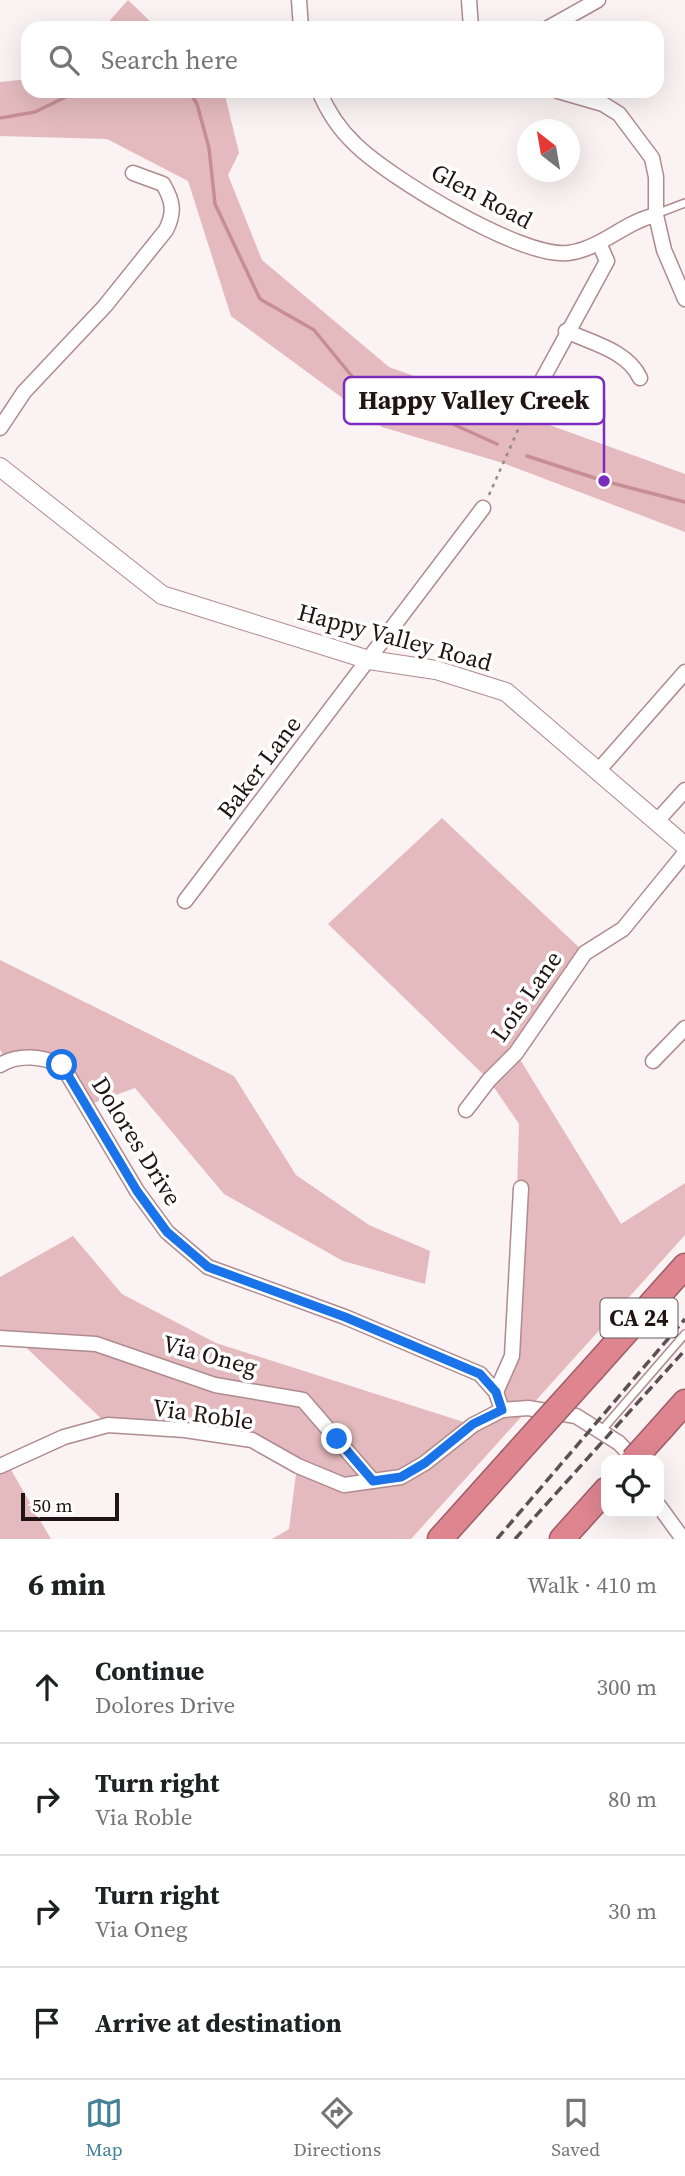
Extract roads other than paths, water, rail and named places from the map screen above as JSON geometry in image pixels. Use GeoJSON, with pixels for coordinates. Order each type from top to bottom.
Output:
{"type":"FeatureCollection","features":[{"type":"Feature","properties":{"kind":"highway","name":"CA 24"},"geometry":{"type":"LineString","coordinates":[[440,1539],[685,1266]]}},
{"type":"Feature","properties":{"kind":"highway"},"geometry":{"type":"LineString","coordinates":[[638,1455],[685,1402]]}},
{"type":"Feature","properties":{"kind":"highway"},"geometry":{"type":"LineString","coordinates":[[562,1539],[601,1496]]}},
{"type":"Feature","properties":{"kind":"street"},"geometry":{"type":"LineString","coordinates":[[299,0],[300,21]]}},
{"type":"Feature","properties":{"kind":"street"},"geometry":{"type":"LineString","coordinates":[[468,0],[470,21]]}},
{"type":"Feature","properties":{"kind":"street"},"geometry":{"type":"LineString","coordinates":[[560,21],[598,0]]}},
{"type":"Feature","properties":{"kind":"street","name":"Glen Road"},"geometry":{"type":"LineString","coordinates":[[323,98],[338,125],[382,167],[502,238],[539,251],[568,253],[598,243],[639,219],[656,215]]}},
{"type":"Feature","properties":{"kind":"street"},"geometry":{"type":"LineString","coordinates":[[582,98],[603,104],[619,114],[635,131],[652,158],[656,177],[656,215],[664,250],[685,299]]}},
{"type":"Feature","properties":{"kind":"street"},"geometry":{"type":"LineString","coordinates":[[0,428],[24,392],[105,306],[172,219],[173,200],[163,184],[133,173]]}},
{"type":"Feature","properties":{"kind":"street"},"geometry":{"type":"LineString","coordinates":[[535,393],[566,331],[607,261],[598,243]]}},
{"type":"Feature","properties":{"kind":"street"},"geometry":{"type":"LineString","coordinates":[[566,331],[624,358],[634,365],[640,378]]}},
{"type":"Feature","properties":{"kind":"street","name":"Happy Valley Road"},"geometry":{"type":"LineString","coordinates":[[0,467],[162,595],[369,660],[436,670],[506,692],[685,846]]}},
{"type":"Feature","properties":{"kind":"street","name":"Baker Lane"},"geometry":{"type":"LineString","coordinates":[[185,901],[483,508]]}},
{"type":"Feature","properties":{"kind":"street"},"geometry":{"type":"LineString","coordinates":[[598,771],[685,672]]}},
{"type":"Feature","properties":{"kind":"street"},"geometry":{"type":"LineString","coordinates":[[657,821],[685,790]]}},
{"type":"Feature","properties":{"kind":"street","name":"Lois Lane"},"geometry":{"type":"LineString","coordinates":[[466,1110],[489,1080],[516,1053],[585,953],[623,929],[685,853]]}},
{"type":"Feature","properties":{"kind":"street"},"geometry":{"type":"LineString","coordinates":[[653,1061],[685,1028]]}},
{"type":"Feature","properties":{"kind":"street","name":"Dolores Drive"},"geometry":{"type":"LineString","coordinates":[[0,1065],[7,1060],[41,1057],[62,1065],[144,1201],[167,1232],[208,1267],[345,1317],[470,1370],[488,1381],[496,1392]]}},
{"type":"Feature","properties":{"kind":"street"},"geometry":{"type":"LineString","coordinates":[[521,1188],[512,1356],[496,1392],[502,1410],[528,1408],[576,1416],[602,1430],[629,1455]]}},
{"type":"Feature","properties":{"kind":"street","name":"Via Oneg"},"geometry":{"type":"LineString","coordinates":[[0,1338],[96,1344],[215,1385],[303,1400],[373,1481]]}},
{"type":"Feature","properties":{"kind":"street","name":"Via Roble"},"geometry":{"type":"LineString","coordinates":[[0,1466],[64,1437],[108,1425],[185,1430],[251,1440],[298,1466],[344,1485],[401,1477],[425,1463],[473,1424],[502,1410]]}},
{"type":"Feature","properties":{"kind":"street"},"geometry":{"type":"LineString","coordinates":[[664,1513],[682,1539]]}},
{"type":"Feature","properties":{"kind":"lane"},"geometry":{"type":"LineString","coordinates":[[656,215],[685,203]]}},
{"type":"Feature","properties":{"kind":"lane"},"geometry":{"type":"LineString","coordinates":[[602,1430],[685,1334]]}},
{"type":"Feature","properties":{"kind":"waterway"},"geometry":{"type":"LineString","coordinates":[[0,118],[35,112],[64,98]]}},
{"type":"Feature","properties":{"kind":"waterway"},"geometry":{"type":"LineString","coordinates":[[193,98],[209,148],[215,204],[260,299],[314,330],[355,380],[497,444]]}},
{"type":"Feature","properties":{"kind":"waterway"},"geometry":{"type":"LineString","coordinates":[[527,456],[604,481],[685,502]]}},
{"type":"Feature","properties":{"kind":"railway"},"geometry":{"type":"LineString","coordinates":[[497,1539],[685,1319]]}},
{"type":"Feature","properties":{"kind":"railway"},"geometry":{"type":"LineString","coordinates":[[515,1539],[685,1350]]}},
{"type":"Feature","properties":{"kind":"place","name":"Happy Valley Creek"},"geometry":{"type":"Point","coordinates":[604,481]}}]}
